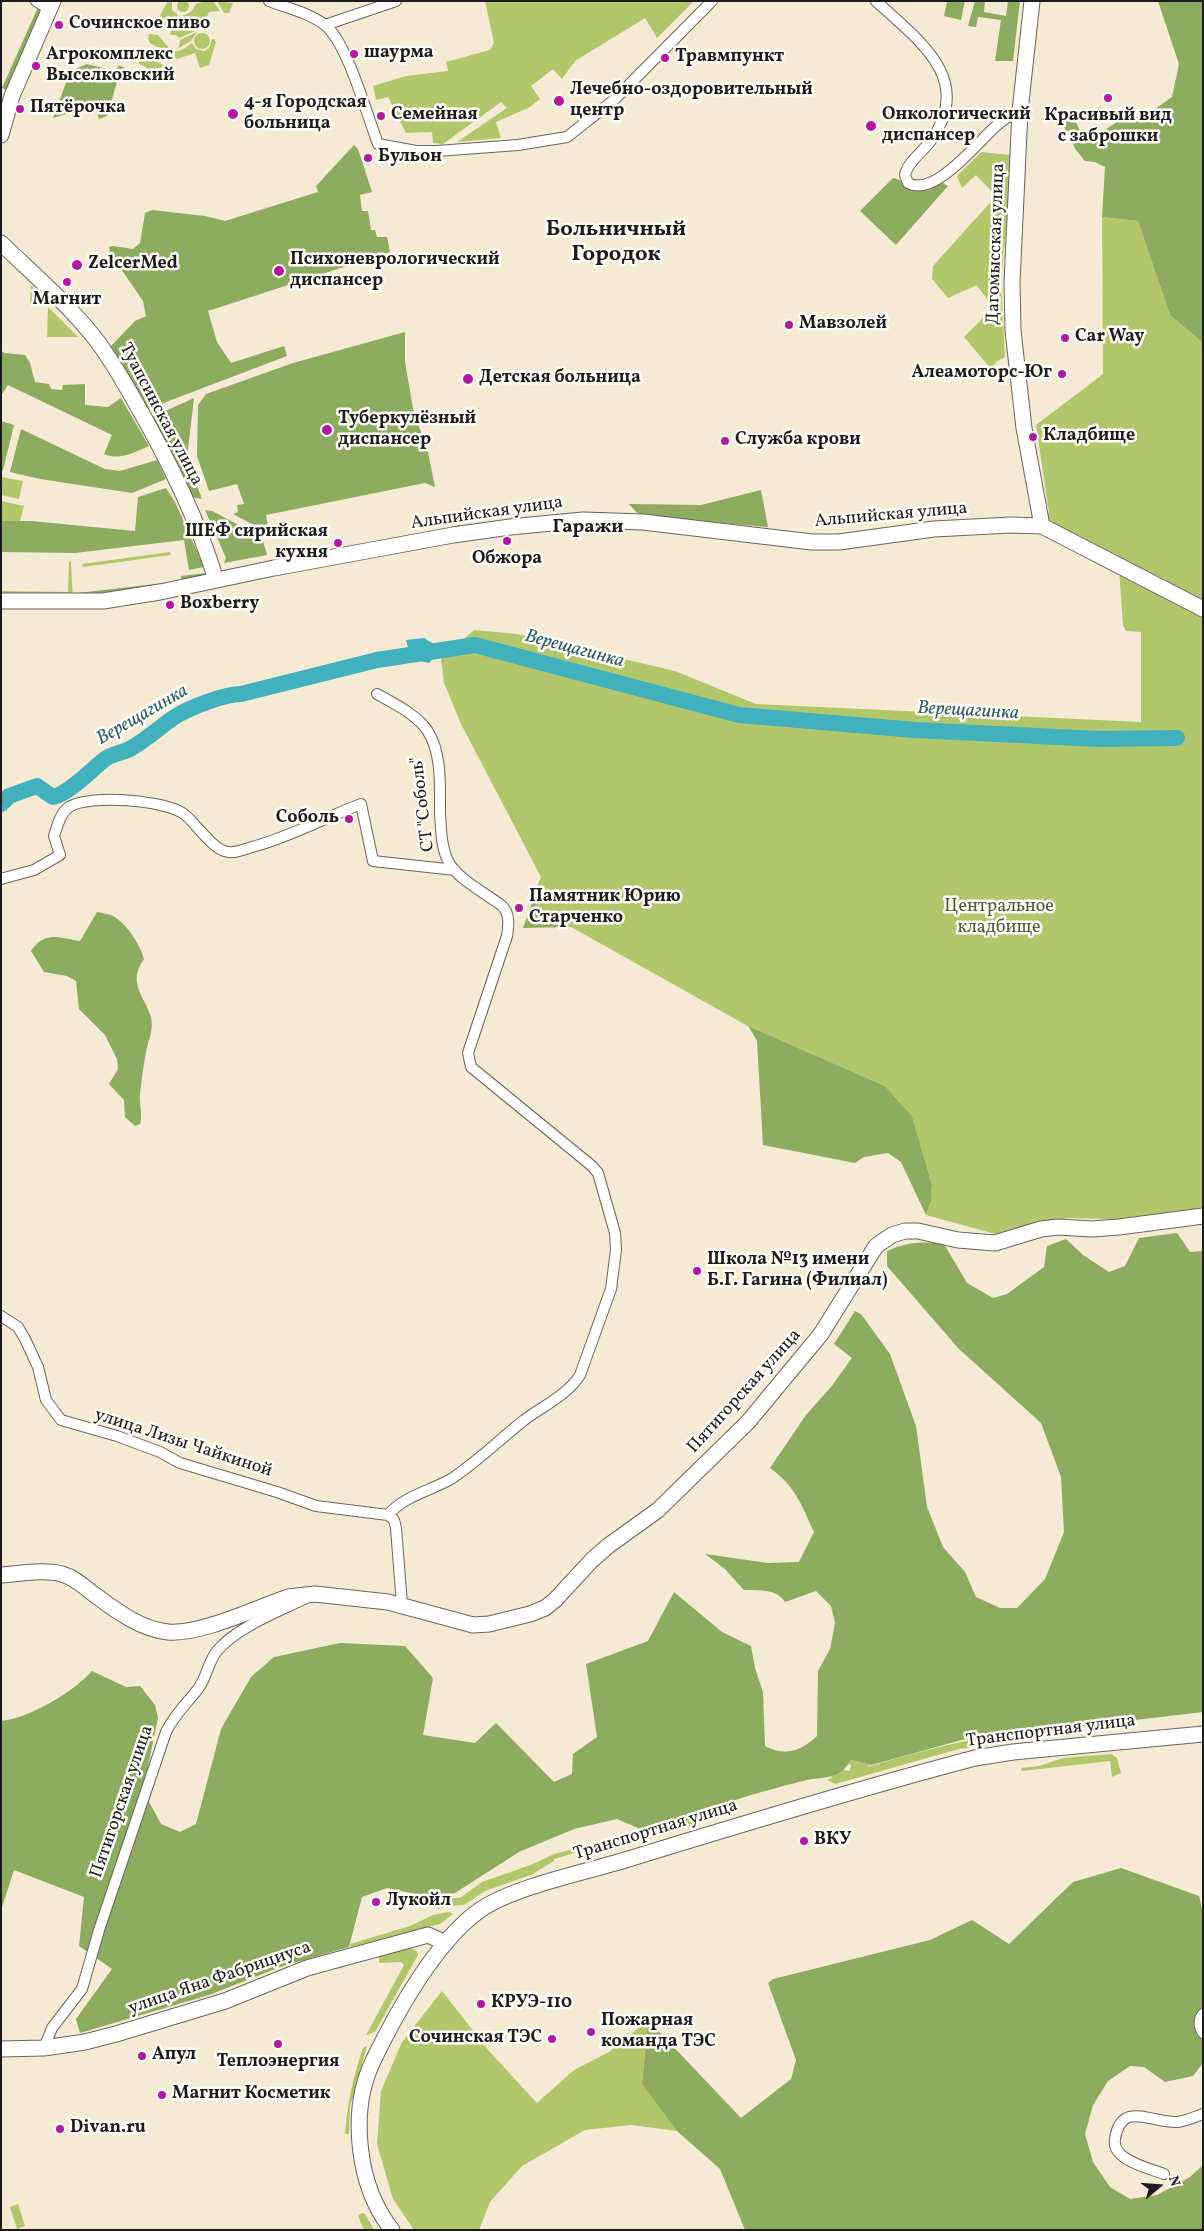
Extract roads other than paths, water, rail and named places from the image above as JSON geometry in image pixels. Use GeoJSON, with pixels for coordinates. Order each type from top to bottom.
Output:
{"type":"FeatureCollection","features":[{"type":"Feature","properties":{"kind":"street"},"geometry":{"type":"LineString","coordinates":[[269,1],[313,18],[332,32],[343,49],[378,144],[416,152],[532,143],[567,137],[614,100],[712,1]]}},
{"type":"Feature","properties":{"kind":"street"},"geometry":{"type":"LineString","coordinates":[[325,25],[396,1]]}},
{"type":"Feature","properties":{"kind":"street","name":"Дагомысская улица"},"geometry":{"type":"LineString","coordinates":[[876,1],[923,47],[942,71],[946,83],[948,99],[942,125],[928,145],[907,168],[905,175],[908,183],[921,185],[945,174],[994,127],[1020,110]]}},
{"type":"Feature","properties":{"kind":"street","name":"Дагомысская улица"},"geometry":{"type":"LineString","coordinates":[[1032,1],[1020,110],[1012,283],[1013,331],[1024,428],[1042,526]]}},
{"type":"Feature","properties":{"kind":"street"},"geometry":{"type":"LineString","coordinates":[[1,135],[12,96],[46,4]]}},
{"type":"Feature","properties":{"kind":"street","name":"Туапсинская улица"},"geometry":{"type":"LineString","coordinates":[[1,243],[73,312],[96,338],[114,366],[170,470],[208,553],[216,580]]}},
{"type":"Feature","properties":{"kind":"street","name":"Альпийская улица"},"geometry":{"type":"LineString","coordinates":[[1,601],[102,601],[160,592],[453,535],[583,520],[643,522],[812,542],[839,542],[934,529],[1011,525],[1042,526]]}},
{"type":"Feature","properties":{"kind":"street"},"geometry":{"type":"LineString","coordinates":[[1042,526],[1203,609]]}},
{"type":"Feature","properties":{"kind":"street","name":"СТ \"Соболь\""},"geometry":{"type":"LineString","coordinates":[[377,694],[416,720],[426,729],[432,739],[439,772],[443,847],[448,862],[455,870],[506,910],[509,926],[507,936],[468,1053],[468,1061],[476,1073],[596,1169],[615,1233],[615,1268],[602,1317],[580,1375],[574,1384],[526,1418],[464,1470],[450,1479],[398,1504],[388,1515]]}},
{"type":"Feature","properties":{"kind":"street"},"geometry":{"type":"LineString","coordinates":[[1,879],[34,870],[60,855],[54,836],[62,816],[71,806],[86,801],[103,800],[156,804],[170,807],[184,814],[219,849],[230,852],[288,836],[361,804],[373,861],[455,870]]}},
{"type":"Feature","properties":{"kind":"street","name":"Пятигорская улица"},"geometry":{"type":"LineString","coordinates":[[1,1576],[38,1572],[63,1574],[140,1625],[168,1632],[178,1632],[210,1625],[293,1595],[315,1594],[402,1605],[448,1620],[473,1625],[507,1621],[545,1608],[567,1589],[592,1560],[608,1546],[658,1510],[748,1422],[821,1334],[876,1246],[892,1236],[905,1231],[918,1231],[958,1240],[995,1243],[1041,1229],[1058,1226],[1119,1227],[1203,1216]]}},
{"type":"Feature","properties":{"kind":"street","name":"улица Лизы Чайкиной"},"geometry":{"type":"LineString","coordinates":[[1,1316],[18,1327],[25,1339],[38,1367],[46,1400],[61,1420],[117,1436],[160,1452],[180,1463],[277,1492],[316,1506],[388,1515]]}},
{"type":"Feature","properties":{"kind":"street"},"geometry":{"type":"LineString","coordinates":[[388,1515],[394,1520],[396,1528],[402,1605]]}},
{"type":"Feature","properties":{"kind":"street","name":"Пятигорская улица"},"geometry":{"type":"LineString","coordinates":[[44,2048],[52,2028],[82,1989],[98,1930],[166,1732],[174,1717],[198,1689],[212,1658],[222,1646],[245,1630],[315,1594]]}},
{"type":"Feature","properties":{"kind":"street","name":"Транспортная улица"},"geometry":{"type":"LineString","coordinates":[[392,2230],[376,2201],[362,2156],[359,2115],[362,2094],[370,2069],[398,2014],[446,1943],[480,1910],[536,1886],[944,1766],[1013,1752],[1203,1734]]}},
{"type":"Feature","properties":{"kind":"street","name":"улица Яна Фабрициуса"},"geometry":{"type":"LineString","coordinates":[[1,2049],[44,2048],[85,2042],[225,2001],[307,1968],[428,1935],[432,1935],[446,1943]]}},
{"type":"Feature","properties":{"kind":"street"},"geometry":{"type":"LineString","coordinates":[[1203,2014],[1199,2025],[1203,2032]]}},
{"type":"Feature","properties":{"kind":"street"},"geometry":{"type":"LineString","coordinates":[[1164,2174],[1124,2158],[1117,2152],[1114,2144],[1120,2122],[1124,2118],[1132,2116],[1180,2122],[1203,2114]]}},
{"type":"Feature","properties":{"kind":"water"},"geometry":{"type":"Polygon","coordinates":[[[424,638],[434,644],[435,656],[429,663],[411,659],[406,640],[424,638]]]}},
{"type":"Feature","properties":{"kind":"waterway","name":"Верещагинка"},"geometry":{"type":"LineString","coordinates":[[1,804],[9,796],[37,786],[53,797],[59,795],[108,757],[130,749],[180,714],[216,699],[377,660],[475,645],[739,715],[915,730],[1099,739],[1177,738]]}},
{"type":"Feature","properties":{"kind":"place","name":"Сочинское пиво"},"geometry":{"type":"Point","coordinates":[59,25]}},
{"type":"Feature","properties":{"kind":"place","name":"шаурма"},"geometry":{"type":"Point","coordinates":[354,54]}},
{"type":"Feature","properties":{"kind":"place","name":"Травмпункт"},"geometry":{"type":"Point","coordinates":[665,58]}},
{"type":"Feature","properties":{"kind":"place","name":"Агрокомплекс Выселковский"},"geometry":{"type":"Point","coordinates":[36,66]}},
{"type":"Feature","properties":{"kind":"place","name":"Красивый вид с заброшки"},"geometry":{"type":"Point","coordinates":[1108,98]}},
{"type":"Feature","properties":{"kind":"place","name":"Лечебно-оздоровительный центр"},"geometry":{"type":"Point","coordinates":[559,101]}},
{"type":"Feature","properties":{"kind":"place","name":"Пятёрочка"},"geometry":{"type":"Point","coordinates":[20,109]}},
{"type":"Feature","properties":{"kind":"place","name":"4-я Городская больница"},"geometry":{"type":"Point","coordinates":[233,114]}},
{"type":"Feature","properties":{"kind":"place","name":"Семейная"},"geometry":{"type":"Point","coordinates":[381,116]}},
{"type":"Feature","properties":{"kind":"place","name":"Онкологический диспансер"},"geometry":{"type":"Point","coordinates":[871,126]}},
{"type":"Feature","properties":{"kind":"place","name":"Бульон"},"geometry":{"type":"Point","coordinates":[368,158]}},
{"type":"Feature","properties":{"kind":"place","name":"ZelcerMed"},"geometry":{"type":"Point","coordinates":[77,265]}},
{"type":"Feature","properties":{"kind":"place","name":"Психоневрологический диспансер"},"geometry":{"type":"Point","coordinates":[279,271]}},
{"type":"Feature","properties":{"kind":"place","name":"Магнит"},"geometry":{"type":"Point","coordinates":[67,282]}},
{"type":"Feature","properties":{"kind":"place","name":"Мавзолей"},"geometry":{"type":"Point","coordinates":[789,325]}},
{"type":"Feature","properties":{"kind":"place","name":"Car Way"},"geometry":{"type":"Point","coordinates":[1065,338]}},
{"type":"Feature","properties":{"kind":"place","name":"Алеамоторс-Юг"},"geometry":{"type":"Point","coordinates":[1062,374]}},
{"type":"Feature","properties":{"kind":"place","name":"Детская больница"},"geometry":{"type":"Point","coordinates":[468,379]}},
{"type":"Feature","properties":{"kind":"place","name":"Туберкулёзный диспансер"},"geometry":{"type":"Point","coordinates":[327,430]}},
{"type":"Feature","properties":{"kind":"place","name":"Кладбище"},"geometry":{"type":"Point","coordinates":[1033,437]}},
{"type":"Feature","properties":{"kind":"place","name":"Служба крови"},"geometry":{"type":"Point","coordinates":[725,441]}},
{"type":"Feature","properties":{"kind":"place","name":"Обжора"},"geometry":{"type":"Point","coordinates":[507,541]}},
{"type":"Feature","properties":{"kind":"place","name":"ШЕФ сирийская кухня"},"geometry":{"type":"Point","coordinates":[338,543]}},
{"type":"Feature","properties":{"kind":"place","name":"Boxberry"},"geometry":{"type":"Point","coordinates":[170,605]}},
{"type":"Feature","properties":{"kind":"place","name":"Соболь"},"geometry":{"type":"Point","coordinates":[349,819]}},
{"type":"Feature","properties":{"kind":"place","name":"Памятник Юрию Старченко"},"geometry":{"type":"Point","coordinates":[519,908]}},
{"type":"Feature","properties":{"kind":"place","name":"Школа №13 имени Б.Г. Гагина (Филиал)"},"geometry":{"type":"Point","coordinates":[697,1271]}},
{"type":"Feature","properties":{"kind":"place","name":"ВКУ"},"geometry":{"type":"Point","coordinates":[804,1841]}},
{"type":"Feature","properties":{"kind":"place","name":"Лукойл"},"geometry":{"type":"Point","coordinates":[376,1902]}},
{"type":"Feature","properties":{"kind":"place","name":"КРУЭ-110"},"geometry":{"type":"Point","coordinates":[481,2004]}},
{"type":"Feature","properties":{"kind":"place","name":"Пожарная команда ТЭС"},"geometry":{"type":"Point","coordinates":[591,2032]}},
{"type":"Feature","properties":{"kind":"place","name":"Сочинская ТЭС"},"geometry":{"type":"Point","coordinates":[552,2039]}},
{"type":"Feature","properties":{"kind":"place","name":"Теплоэнергия"},"geometry":{"type":"Point","coordinates":[278,2044]}},
{"type":"Feature","properties":{"kind":"place","name":"Апул"},"geometry":{"type":"Point","coordinates":[142,2056]}},
{"type":"Feature","properties":{"kind":"place","name":"Магнит Косметик"},"geometry":{"type":"Point","coordinates":[162,2095]}},
{"type":"Feature","properties":{"kind":"place","name":"Divan.ru"},"geometry":{"type":"Point","coordinates":[60,2129]}},
{"type":"Feature","properties":{"kind":"district","name":"Больничный Городок"},"geometry":{"type":"Point","coordinates":[616,244]}},
{"type":"Feature","properties":{"kind":"district","name":"Гаражи"},"geometry":{"type":"Point","coordinates":[588,529]}},
{"type":"Feature","properties":{"kind":"park label","name":"Центральное кладбище"},"geometry":{"type":"Point","coordinates":[999,918]}}]}
